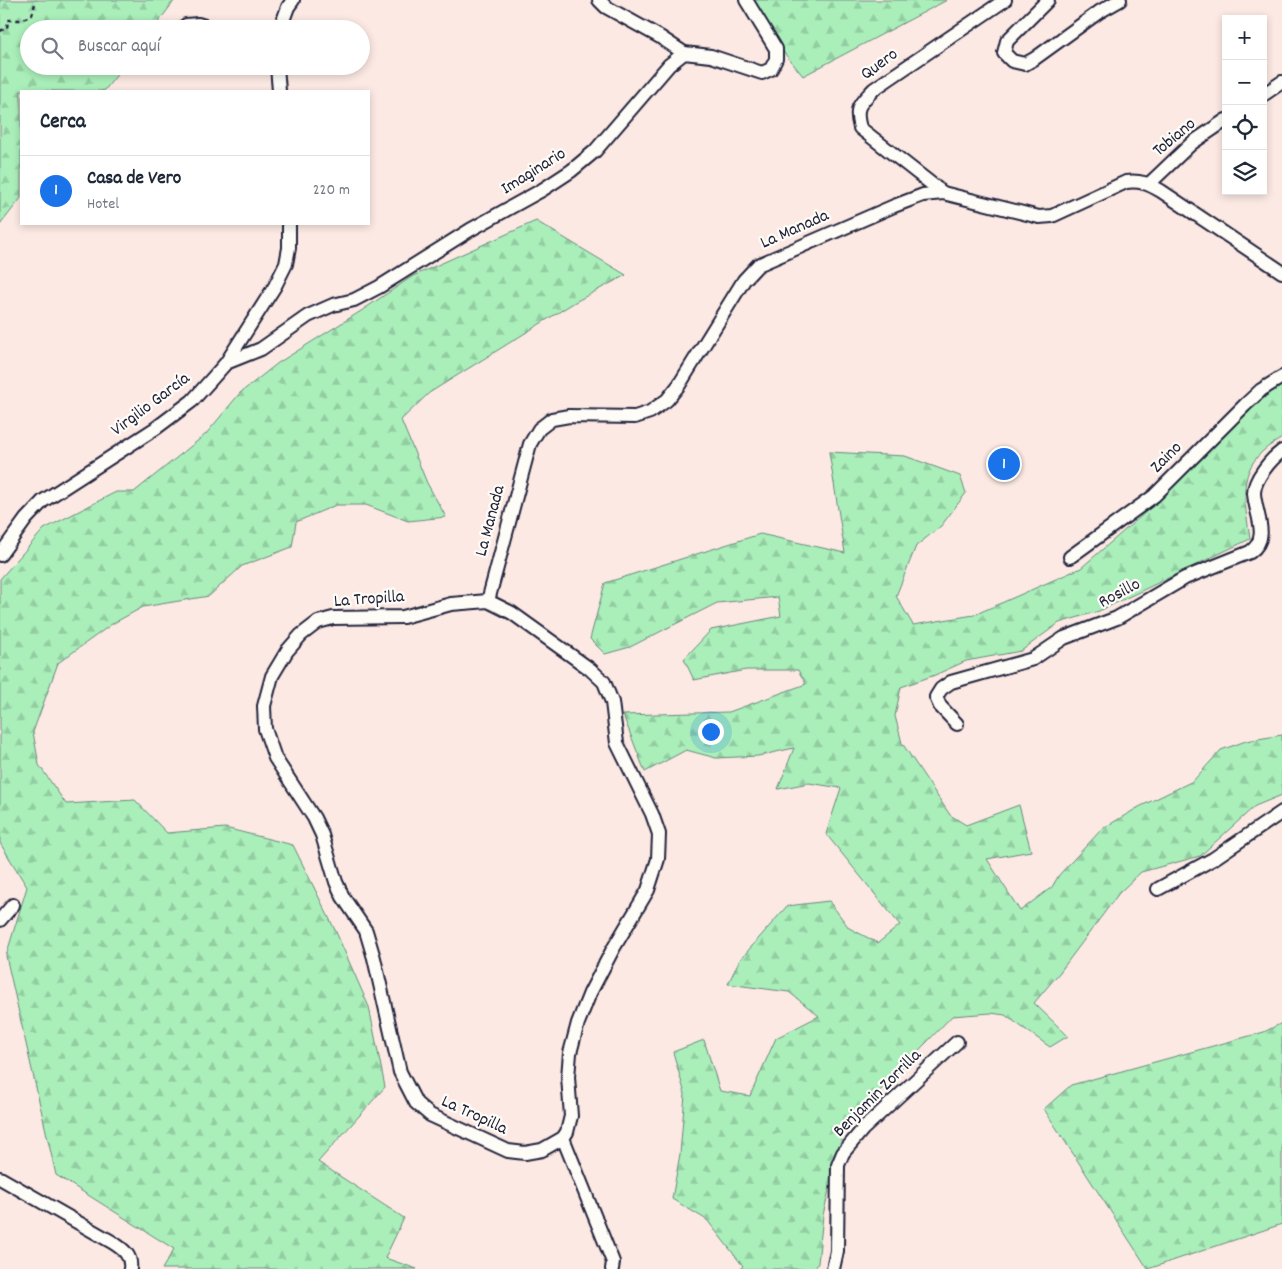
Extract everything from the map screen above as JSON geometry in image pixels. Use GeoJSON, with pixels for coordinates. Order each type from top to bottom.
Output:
{"type":"FeatureCollection","features":[{"type":"Feature","properties":{"kind":"street"},"geometry":{"type":"LineString","coordinates":[[283,20],[293,0]]}},
{"type":"Feature","properties":{"kind":"street"},"geometry":{"type":"LineString","coordinates":[[599,0],[606,6],[660,36],[684,54],[711,56],[762,73],[771,70],[776,60],[776,49],[746,0]]}},
{"type":"Feature","properties":{"kind":"street","name":"Quero"},"geometry":{"type":"LineString","coordinates":[[943,193],[860,128],[857,116],[860,104],[874,89],[1006,0]]}},
{"type":"Feature","properties":{"kind":"street"},"geometry":{"type":"LineString","coordinates":[[1048,0],[1007,41],[1004,52],[1012,61],[1025,64],[1034,59],[1099,12],[1120,0]]}},
{"type":"Feature","properties":{"kind":"street","name":"Imaginario"},"geometry":{"type":"LineString","coordinates":[[226,363],[261,349],[308,316],[333,305],[354,300],[379,287],[470,230],[542,190],[571,171],[595,151],[669,65],[684,54]]}},
{"type":"Feature","properties":{"kind":"street"},"geometry":{"type":"LineString","coordinates":[[278,75],[279,90]]}},
{"type":"Feature","properties":{"kind":"street"},"geometry":{"type":"LineString","coordinates":[[1267,92],[1282,82]]}},
{"type":"Feature","properties":{"kind":"street","name":"Tobiano"},"geometry":{"type":"LineString","coordinates":[[1149,184],[1192,143],[1222,123]]}},
{"type":"Feature","properties":{"kind":"street","name":"La Manada"},"geometry":{"type":"LineString","coordinates":[[488,601],[530,444],[539,429],[552,419],[569,416],[636,417],[650,412],[667,400],[679,385],[744,280],[758,265],[923,195],[943,193],[1039,217],[1052,216],[1126,182],[1137,181],[1149,184]]}},
{"type":"Feature","properties":{"kind":"street"},"geometry":{"type":"LineString","coordinates":[[1149,184],[1282,272]]}},
{"type":"Feature","properties":{"kind":"street","name":"Virgilio García"},"geometry":{"type":"LineString","coordinates":[[0,554],[26,519],[43,501],[156,428],[192,401],[226,363],[286,264],[289,248],[289,225]]}},
{"type":"Feature","properties":{"kind":"street","name":"Zaino"},"geometry":{"type":"LineString","coordinates":[[1070,557],[1154,496],[1261,390],[1282,377]]}},
{"type":"Feature","properties":{"kind":"street","name":"Rosillo"},"geometry":{"type":"LineString","coordinates":[[957,724],[940,706],[936,696],[941,689],[951,682],[1033,659],[1064,638],[1117,618],[1186,578],[1250,552],[1257,547],[1261,537],[1254,492],[1257,481],[1262,473],[1282,451]]}},
{"type":"Feature","properties":{"kind":"street"},"geometry":{"type":"LineString","coordinates":[[488,601],[512,613],[590,669],[604,682],[612,702],[617,743],[652,814],[659,834],[658,859],[648,890],[613,949],[590,993],[578,1023],[570,1053],[568,1077],[571,1116],[567,1132],[563,1138],[613,1262],[612,1269]]}},
{"type":"Feature","properties":{"kind":"street","name":"La Tropilla"},"geometry":{"type":"LineString","coordinates":[[488,601],[451,604],[403,617],[333,618],[318,622],[300,635],[287,651],[272,676],[264,706],[265,729],[275,758],[314,818],[343,897],[366,931],[400,1072],[416,1104],[430,1115],[508,1151],[525,1153],[542,1150],[563,1138]]}},
{"type":"Feature","properties":{"kind":"street"},"geometry":{"type":"LineString","coordinates":[[1158,889],[1213,860],[1282,812]]}},
{"type":"Feature","properties":{"kind":"street"},"geometry":{"type":"LineString","coordinates":[[0,920],[12,905]]}},
{"type":"Feature","properties":{"kind":"street","name":"Benjamin Zorrilla"},"geometry":{"type":"LineString","coordinates":[[834,1269],[837,1251],[838,1165],[843,1153],[863,1129],[957,1042]]}},
{"type":"Feature","properties":{"kind":"street"},"geometry":{"type":"LineString","coordinates":[[0,1178],[126,1251],[131,1261],[130,1269]]}},
{"type":"Feature","properties":{"kind":"path"},"geometry":{"type":"LineString","coordinates":[[0,31],[7,28],[8,20],[21,20],[32,15],[36,0]]}},
{"type":"Feature","properties":{"kind":"green space"},"geometry":{"type":"Polygon","coordinates":[[[0,0],[175,0],[160,20],[20,20],[20,75],[117,75],[105,90],[20,90],[20,199],[0,225],[0,0]]]}},
{"type":"Feature","properties":{"kind":"green space"},"geometry":{"type":"Polygon","coordinates":[[[741,0],[947,0],[803,76],[741,0]]]}},
{"type":"Feature","properties":{"kind":"green space"},"geometry":{"type":"Polygon","coordinates":[[[536,221],[626,275],[575,302],[429,393],[401,420],[427,483],[446,517],[408,521],[366,505],[336,505],[296,522],[292,547],[242,566],[209,596],[143,607],[112,624],[58,663],[33,732],[39,765],[66,804],[135,800],[167,833],[225,828],[293,845],[336,932],[369,1007],[385,1087],[318,1162],[404,1218],[385,1258],[417,1269],[162,1269],[174,1249],[56,1175],[6,956],[27,887],[0,843],[0,579],[44,529],[116,492],[134,492],[206,434],[240,393],[278,363],[413,276],[536,221]]]}},
{"type":"Feature","properties":{"kind":"green space"},"geometry":{"type":"Polygon","coordinates":[[[1282,382],[1282,438],[1265,449],[1255,460],[1249,470],[1246,481],[1245,503],[1250,539],[1099,611],[1059,623],[1021,651],[966,661],[901,687],[895,716],[902,743],[950,815],[966,825],[1019,805],[1031,851],[987,859],[1020,911],[1052,887],[1059,875],[1102,829],[1139,807],[1193,781],[1221,750],[1246,741],[1282,735],[1282,795],[1255,806],[1200,856],[1141,872],[1119,893],[1060,972],[1034,1003],[1068,1036],[1050,1047],[1005,1015],[991,1013],[952,1016],[844,1128],[823,1215],[818,1263],[815,1269],[740,1269],[743,1266],[707,1220],[672,1199],[680,1154],[685,1094],[673,1052],[704,1040],[720,1091],[750,1096],[776,1038],[819,1016],[789,992],[728,984],[739,961],[787,906],[829,901],[849,928],[878,943],[900,925],[826,834],[841,788],[809,783],[778,789],[794,748],[758,756],[716,758],[686,750],[645,772],[623,715],[729,712],[806,684],[798,670],[746,670],[694,680],[684,659],[711,630],[781,616],[778,597],[717,603],[630,647],[605,654],[590,639],[605,583],[760,534],[845,553],[829,452],[905,456],[960,476],[966,493],[941,526],[916,546],[896,596],[913,625],[974,615],[1081,568],[1155,504],[1212,445],[1282,382]]]}},
{"type":"Feature","properties":{"kind":"green space"},"geometry":{"type":"Polygon","coordinates":[[[1282,1023],[1282,1224],[1148,1269],[1044,1109],[1071,1085],[1264,1032],[1282,1023]]]}},
{"type":"Feature","properties":{"kind":"place","name":"Casa de Vero"},"geometry":{"type":"Point","coordinates":[1004,464]}}]}
